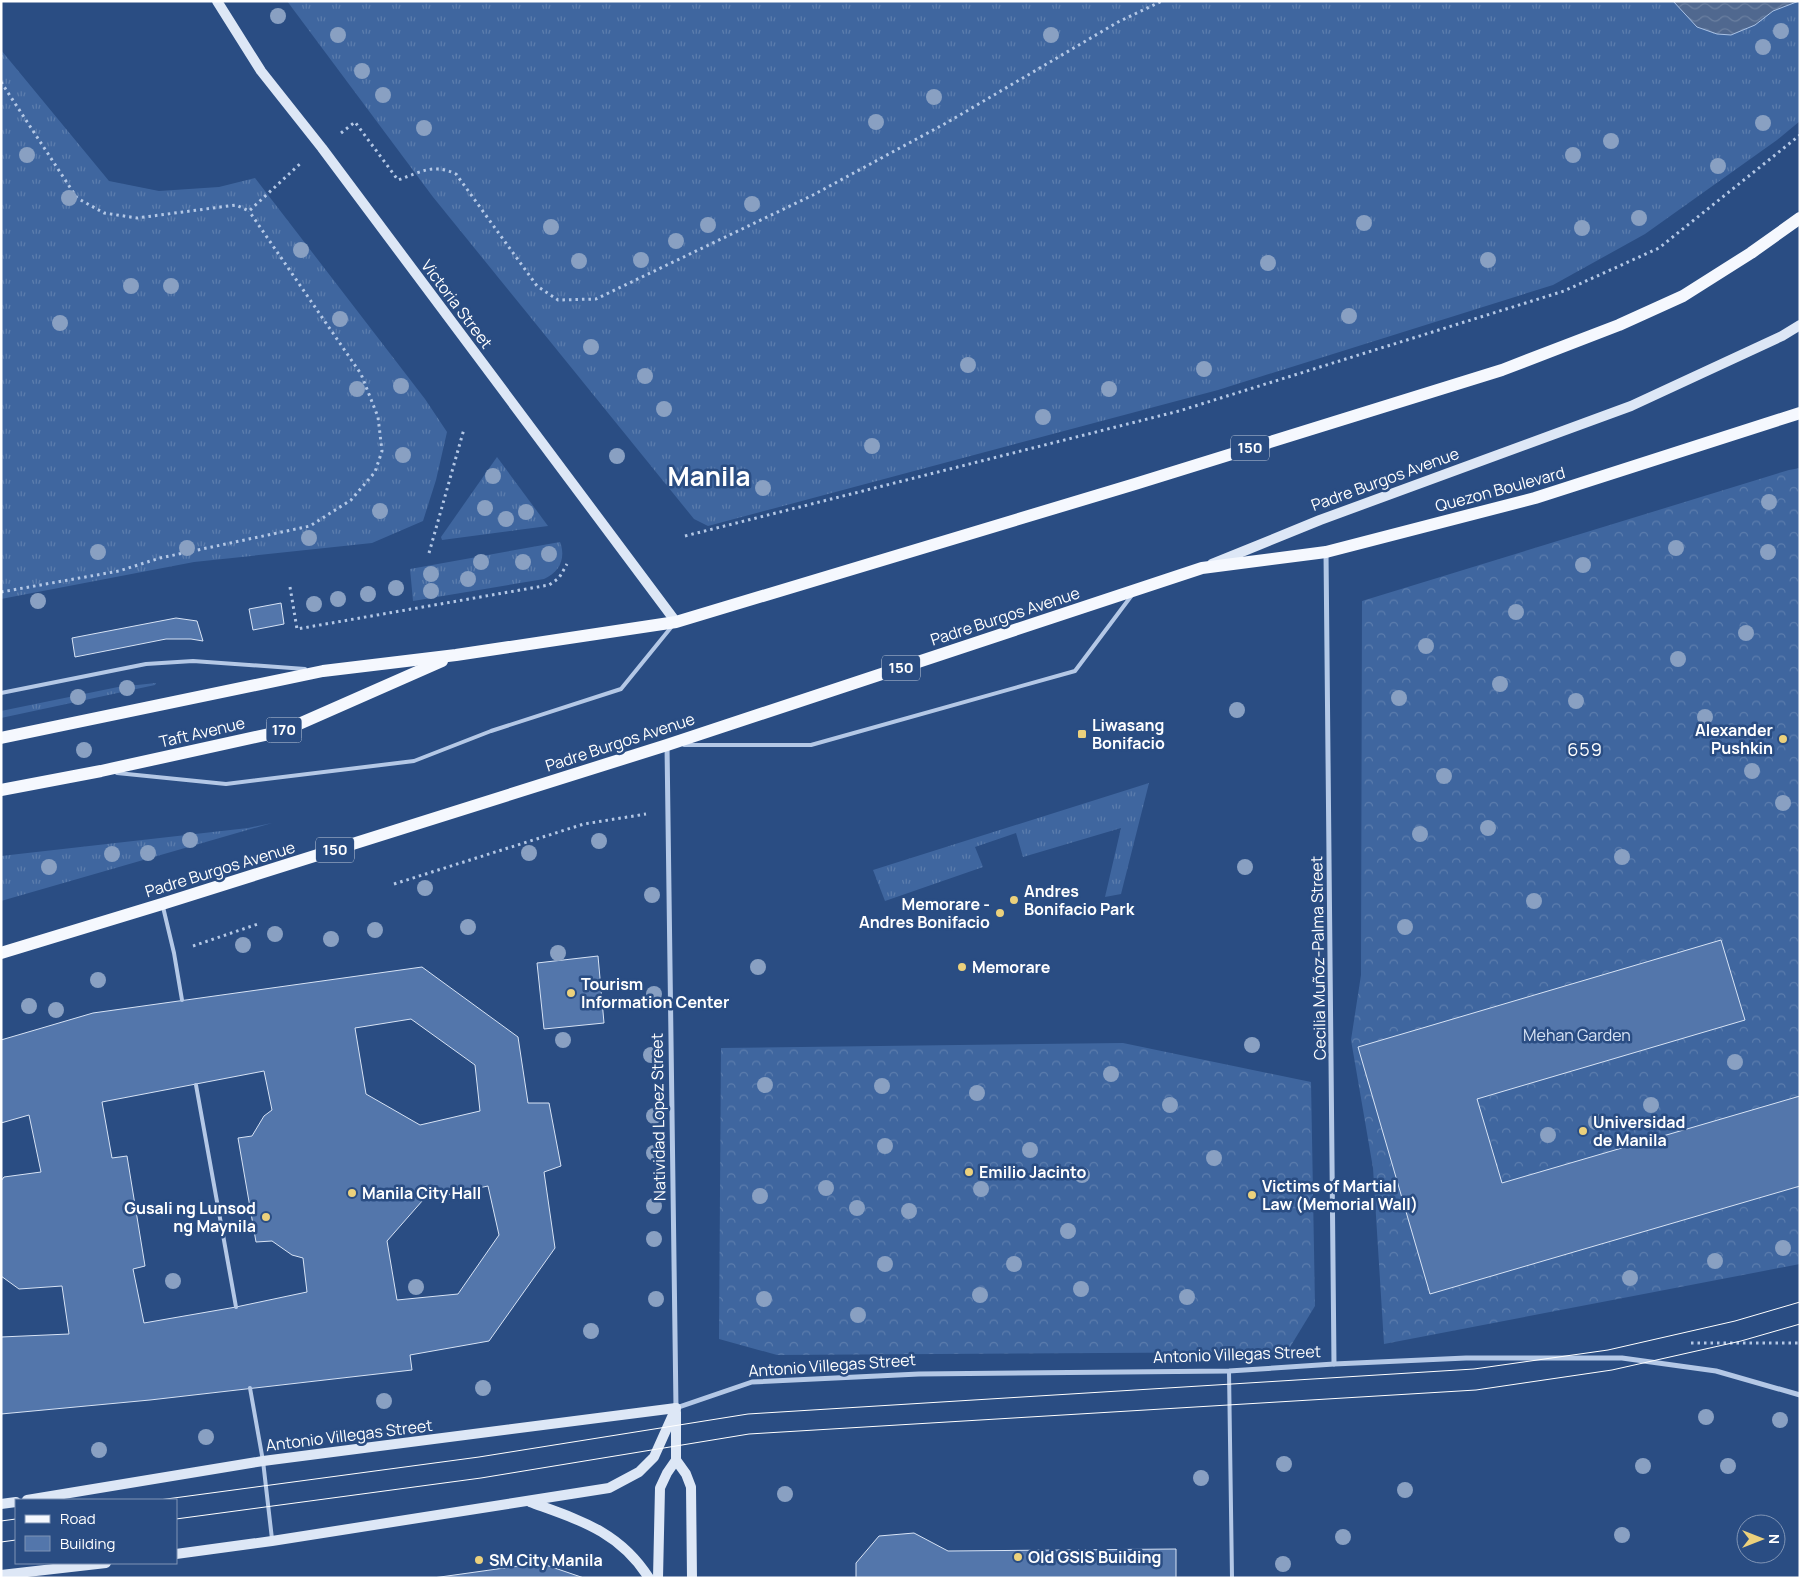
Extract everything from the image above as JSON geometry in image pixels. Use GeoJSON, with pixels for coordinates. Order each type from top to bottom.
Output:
{"type":"FeatureCollection","features":[{"type":"Feature","properties":{"kind":"main road","name":"150"},"geometry":{"type":"LineString","coordinates":[[1,738],[322,671],[456,655],[676,622],[1134,484],[1502,370],[1619,325],[1683,296],[1751,253],[1800,218]]}},
{"type":"Feature","properties":{"kind":"main road","name":"Quezon Boulevard"},"geometry":{"type":"LineString","coordinates":[[1202,568],[1326,552],[1535,498],[1800,413]]}},
{"type":"Feature","properties":{"kind":"main road","name":"Padre Burgos Avenue"},"geometry":{"type":"LineString","coordinates":[[1,953],[667,745],[1202,568]]}},
{"type":"Feature","properties":{"kind":"main road","name":"Taft Avenue"},"geometry":{"type":"LineString","coordinates":[[1,790],[101,771],[283,731],[456,655]]}},
{"type":"Feature","properties":{"kind":"street","name":"Victoria Street"},"geometry":{"type":"LineString","coordinates":[[217,1],[262,71],[322,148],[676,622]]}},
{"type":"Feature","properties":{"kind":"street","name":"Padre Burgos Avenue"},"geometry":{"type":"LineString","coordinates":[[1202,568],[1320,520],[1631,406],[1800,326]]}},
{"type":"Feature","properties":{"kind":"street","name":"Cecilia Muñoz-Palma Street"},"geometry":{"type":"LineString","coordinates":[[1326,552],[1334,1364]]}},
{"type":"Feature","properties":{"kind":"street","name":"Natividad Lopez Street"},"geometry":{"type":"LineString","coordinates":[[667,745],[676,1460]]}},
{"type":"Feature","properties":{"kind":"street","name":"Antonio Villegas Street"},"geometry":{"type":"LineString","coordinates":[[46,1499],[263,1461],[676,1408],[752,1382],[919,1374],[1230,1371],[1466,1358],[1622,1358],[1716,1371],[1800,1395]]}},
{"type":"Feature","properties":{"kind":"street"},"geometry":{"type":"LineString","coordinates":[[178,1554],[272,1542],[609,1488],[639,1472],[654,1457],[676,1408]]}},
{"type":"Feature","properties":{"kind":"street"},"geometry":{"type":"LineString","coordinates":[[658,1578],[660,1488],[666,1473],[676,1460],[686,1474],[691,1487],[692,1578]]}},
{"type":"Feature","properties":{"kind":"street"},"geometry":{"type":"LineString","coordinates":[[529,1501],[574,1518],[608,1536],[625,1547],[639,1562],[649,1578]]}},
{"type":"Feature","properties":{"kind":"street"},"geometry":{"type":"LineString","coordinates":[[1,1504],[15,1502]]}},
{"type":"Feature","properties":{"kind":"street"},"geometry":{"type":"LineString","coordinates":[[1,1575],[55,1566],[89,1564]]}},
{"type":"Feature","properties":{"kind":"lane"},"geometry":{"type":"LineString","coordinates":[[667,745],[811,745],[1075,671],[1135,590]]}},
{"type":"Feature","properties":{"kind":"lane"},"geometry":{"type":"LineString","coordinates":[[101,771],[226,784],[414,761],[491,731],[621,689],[676,622]]}},
{"type":"Feature","properties":{"kind":"lane"},"geometry":{"type":"LineString","coordinates":[[1,693],[146,664],[192,661],[322,671]]}},
{"type":"Feature","properties":{"kind":"lane"},"geometry":{"type":"LineString","coordinates":[[162,904],[174,953],[182,1000]]}},
{"type":"Feature","properties":{"kind":"lane"},"geometry":{"type":"LineString","coordinates":[[196,1085],[236,1307]]}},
{"type":"Feature","properties":{"kind":"lane"},"geometry":{"type":"LineString","coordinates":[[1230,1371],[1232,1578]]}},
{"type":"Feature","properties":{"kind":"lane"},"geometry":{"type":"LineString","coordinates":[[250,1388],[263,1461],[272,1542]]}},
{"type":"Feature","properties":{"kind":"path"},"geometry":{"type":"LineString","coordinates":[[249,211],[303,161],[355,122],[398,180],[428,169],[444,168],[456,174],[536,286],[558,300],[596,299],[814,195],[948,122],[1118,22],[1162,1]]}},
{"type":"Feature","properties":{"kind":"path"},"geometry":{"type":"LineString","coordinates":[[1,82],[77,198],[104,213],[137,218],[236,206],[249,211],[361,374],[378,417],[382,451],[374,472],[351,500],[310,526],[160,558],[119,570],[1,592]]}},
{"type":"Feature","properties":{"kind":"path"},"geometry":{"type":"LineString","coordinates":[[685,536],[1179,411],[1564,291],[1659,248],[1800,135]]}},
{"type":"Feature","properties":{"kind":"path"},"geometry":{"type":"LineString","coordinates":[[429,554],[464,429]]}},
{"type":"Feature","properties":{"kind":"path"},"geometry":{"type":"LineString","coordinates":[[290,587],[296,629],[549,585],[559,578],[567,564]]}},
{"type":"Feature","properties":{"kind":"path"},"geometry":{"type":"LineString","coordinates":[[394,884],[584,824],[668,810]]}},
{"type":"Feature","properties":{"kind":"path"},"geometry":{"type":"LineString","coordinates":[[174,953],[258,924]]}},
{"type":"Feature","properties":{"kind":"green space"},"geometry":{"type":"Polygon","coordinates":[[[287,1],[1800,1],[1800,121],[1777,140],[1645,234],[1553,285],[1218,390],[708,526],[694,519],[433,197],[287,1]]]}},
{"type":"Feature","properties":{"kind":"green space"},"geometry":{"type":"Polygon","coordinates":[[[1,50],[109,181],[159,191],[219,187],[255,178],[425,399],[447,432],[436,480],[423,521],[372,543],[194,562],[1,599],[1,50]]]}},
{"type":"Feature","properties":{"kind":"green space"},"geometry":{"type":"Polygon","coordinates":[[[497,457],[548,526],[442,540],[441,537],[497,457]]]}},
{"type":"Feature","properties":{"kind":"green space","name":"Mehan Garden"},"geometry":{"type":"Polygon","coordinates":[[[1800,468],[1800,1264],[1384,1344],[1373,1168],[1351,1040],[1361,975],[1362,601],[1800,468]]]}},
{"type":"Feature","properties":{"kind":"green space"},"geometry":{"type":"Polygon","coordinates":[[[560,542],[562,559],[560,564],[554,573],[544,579],[413,601],[410,569],[560,542]]]}},
{"type":"Feature","properties":{"kind":"green space"},"geometry":{"type":"Polygon","coordinates":[[[156,683],[155,685],[1,718],[1,711],[118,687],[156,683]]]}},
{"type":"Feature","properties":{"kind":"green space"},"geometry":{"type":"Polygon","coordinates":[[[1149,783],[1121,894],[1105,897],[1121,828],[1023,857],[1016,833],[975,847],[983,867],[885,901],[873,870],[1149,783]]]}},
{"type":"Feature","properties":{"kind":"green space"},"geometry":{"type":"Polygon","coordinates":[[[272,823],[1,901],[1,856],[248,828],[272,823]]]}},
{"type":"Feature","properties":{"kind":"green space"},"geometry":{"type":"Polygon","coordinates":[[[1123,1043],[1311,1082],[1315,1306],[1287,1352],[777,1355],[719,1339],[721,1048],[1123,1043]]]}},
{"type":"Feature","properties":{"kind":"water"},"geometry":{"type":"Polygon","coordinates":[[[1673,1],[1799,1],[1773,11],[1755,25],[1731,35],[1717,34],[1697,27],[1673,1]]]}},
{"type":"Feature","properties":{"kind":"building"},"geometry":{"type":"Polygon","coordinates":[[[281,603],[284,624],[253,630],[249,609],[281,603]]]}},
{"type":"Feature","properties":{"kind":"building"},"geometry":{"type":"Polygon","coordinates":[[[176,618],[197,621],[203,641],[166,639],[75,657],[72,638],[176,618]]]}},
{"type":"Feature","properties":{"kind":"building"},"geometry":{"type":"Polygon","coordinates":[[[1721,940],[1745,1020],[1477,1099],[1502,1183],[1800,1096],[1800,1186],[1430,1294],[1358,1047],[1721,940]]]}},
{"type":"Feature","properties":{"kind":"building","name":"Tourism Information Center"},"geometry":{"type":"Polygon","coordinates":[[[598,956],[604,1023],[544,1029],[537,963],[598,956]]]}},
{"type":"Feature","properties":{"kind":"building","name":"Manila City Hall"},"geometry":{"type":"Polygon","coordinates":[[[422,967],[518,1037],[528,1103],[549,1103],[561,1166],[544,1172],[555,1248],[489,1341],[410,1355],[412,1370],[150,1400],[1,1414],[1,1337],[69,1334],[62,1286],[19,1289],[1,1276],[1,1181],[4,1177],[41,1172],[29,1115],[1,1123],[1,1040],[93,1013],[422,967]],[[411,1019],[355,1028],[366,1094],[420,1125],[480,1111],[475,1065],[411,1019]],[[264,1071],[102,1102],[112,1158],[127,1156],[145,1266],[133,1269],[144,1323],[307,1292],[303,1258],[292,1255],[272,1241],[256,1242],[238,1138],[252,1136],[264,1116],[272,1110],[264,1071]],[[488,1186],[423,1200],[387,1241],[397,1300],[458,1294],[499,1235],[488,1186]]]}},
{"type":"Feature","properties":{"kind":"building","name":"Old GSIS Building"},"geometry":{"type":"Polygon","coordinates":[[[914,1533],[948,1551],[1176,1549],[1176,1578],[856,1578],[856,1563],[879,1536],[914,1533]]]}},
{"type":"Feature","properties":{"kind":"building"},"geometry":{"type":"Polygon","coordinates":[[[540,1563],[584,1578],[433,1578],[540,1563]]]}},
{"type":"Feature","properties":{"kind":"tram line"},"geometry":{"type":"LineString","coordinates":[[166,1499],[479,1457],[748,1414],[1474,1369],[1608,1350],[1735,1321],[1800,1302]]}},
{"type":"Feature","properties":{"kind":"tram line"},"geometry":{"type":"LineString","coordinates":[[178,1519],[481,1478],[749,1434],[1476,1390],[1612,1370],[1741,1341],[1800,1324]]}},
{"type":"Feature","properties":{"kind":"tram line"},"geometry":{"type":"LineString","coordinates":[[1,1521],[15,1519]]}},
{"type":"Feature","properties":{"kind":"tram line"},"geometry":{"type":"LineString","coordinates":[[1,1542],[15,1540]]}},
{"type":"Feature","properties":{"kind":"place","name":"Liwasang Bonifacio"},"geometry":{"type":"Point","coordinates":[1082,734]}},
{"type":"Feature","properties":{"kind":"place","name":"Alexander Pushkin"},"geometry":{"type":"Point","coordinates":[1783,739]}},
{"type":"Feature","properties":{"kind":"place","name":"Andres Bonifacio Park"},"geometry":{"type":"Point","coordinates":[1014,900]}},
{"type":"Feature","properties":{"kind":"place","name":"Memorare - Andres Bonifacio"},"geometry":{"type":"Point","coordinates":[1000,913]}},
{"type":"Feature","properties":{"kind":"place","name":"Memorare"},"geometry":{"type":"Point","coordinates":[962,967]}},
{"type":"Feature","properties":{"kind":"place","name":"Tourism Information Center"},"geometry":{"type":"Point","coordinates":[571,993]}},
{"type":"Feature","properties":{"kind":"place","name":"Universidad de Manila"},"geometry":{"type":"Point","coordinates":[1583,1131]}},
{"type":"Feature","properties":{"kind":"place","name":"Emilio Jacinto"},"geometry":{"type":"Point","coordinates":[969,1172]}},
{"type":"Feature","properties":{"kind":"place","name":"Manila City Hall"},"geometry":{"type":"Point","coordinates":[352,1193]}},
{"type":"Feature","properties":{"kind":"place","name":"Victims of Martial Law (Memorial Wall)"},"geometry":{"type":"Point","coordinates":[1252,1195]}},
{"type":"Feature","properties":{"kind":"place","name":"Gusali ng Lunsod ng Maynila"},"geometry":{"type":"Point","coordinates":[266,1217]}},
{"type":"Feature","properties":{"kind":"place","name":"Old GSIS Building"},"geometry":{"type":"Point","coordinates":[1018,1557]}},
{"type":"Feature","properties":{"kind":"place","name":"SM City Manila"},"geometry":{"type":"Point","coordinates":[479,1560]}},
{"type":"Feature","properties":{"kind":"district","name":"Manila"},"geometry":{"type":"Point","coordinates":[709,477]}},
{"type":"Feature","properties":{"kind":"district","name":"659"},"geometry":{"type":"Point","coordinates":[1585,750]}}]}
